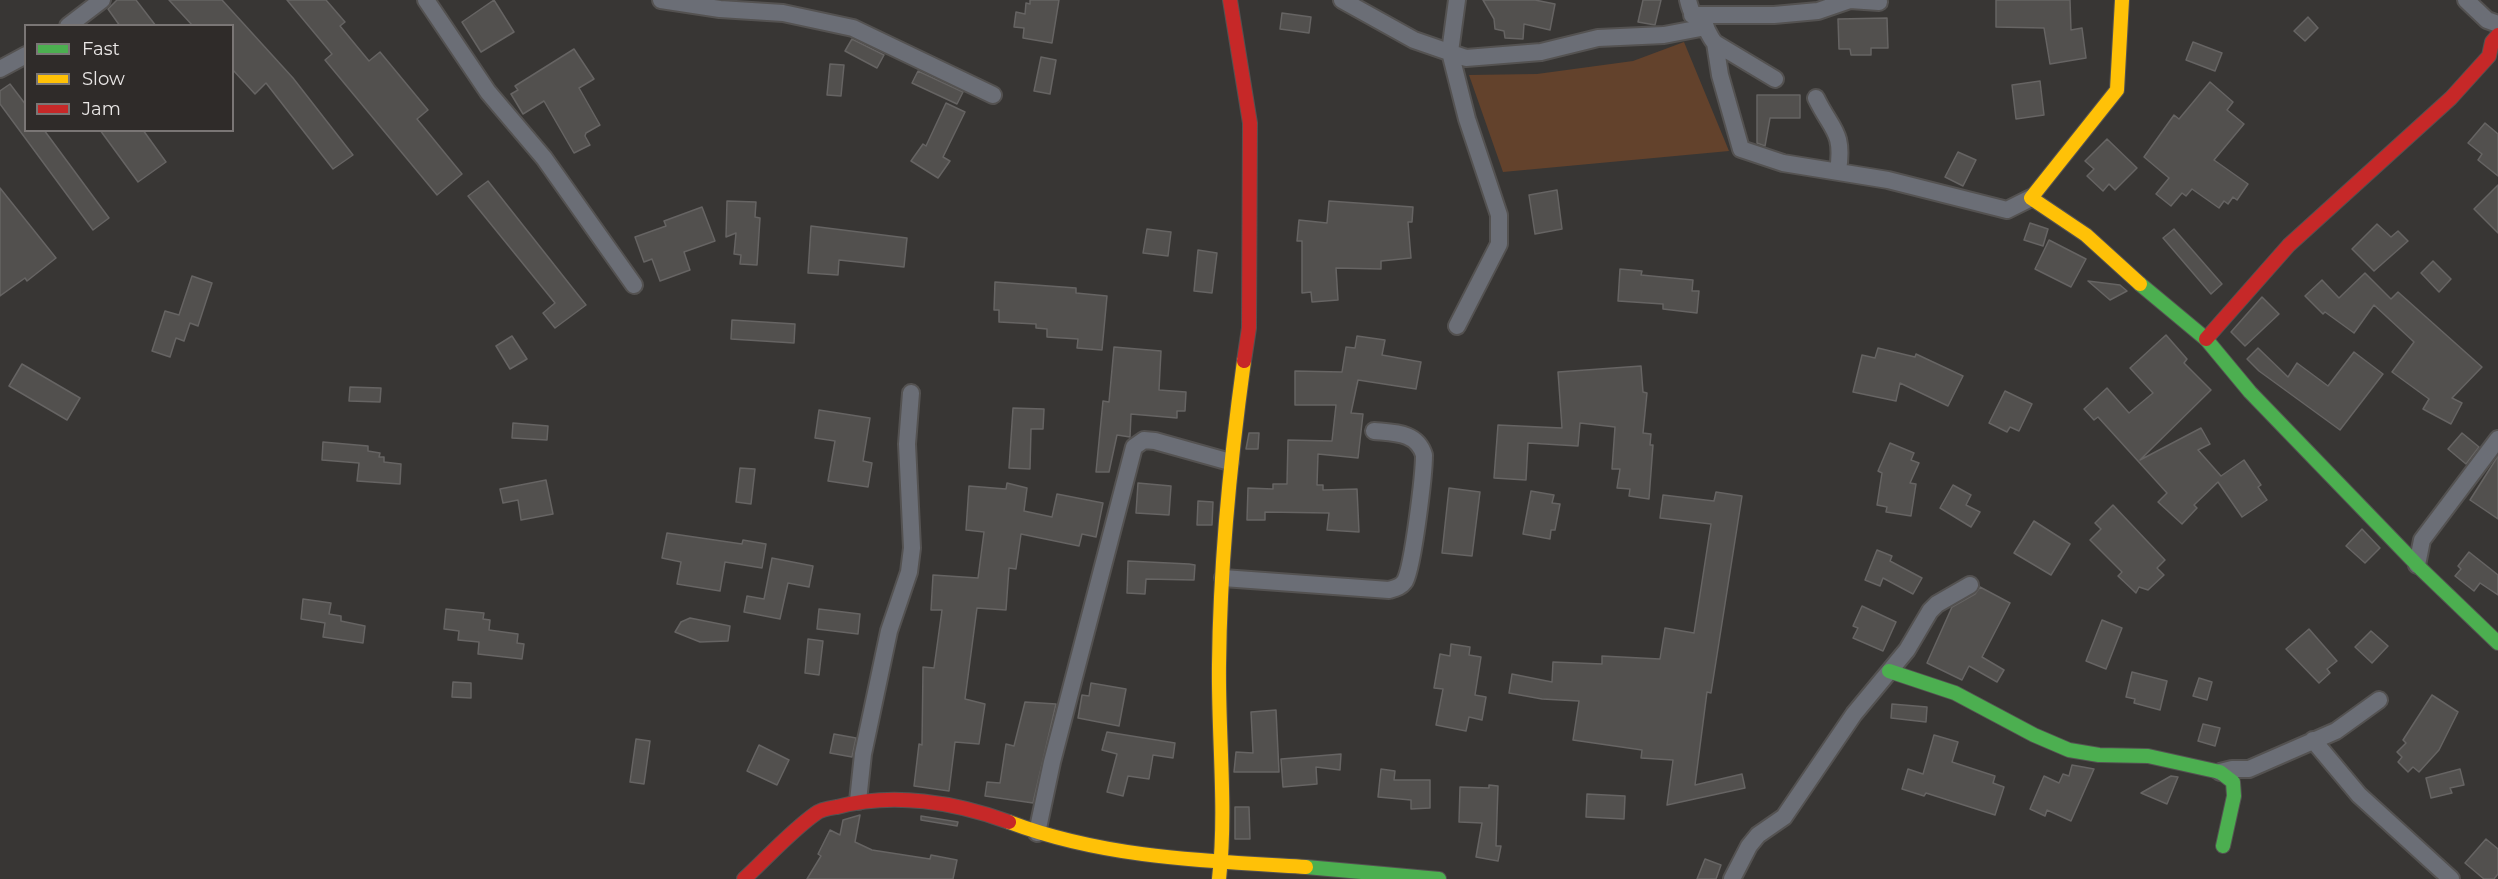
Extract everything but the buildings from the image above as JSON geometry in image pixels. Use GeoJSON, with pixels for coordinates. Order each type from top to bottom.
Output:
{"type":"FeatureCollection","features":[{"type":"Feature","properties":{"kind":"street"},"geometry":{"type":"LineString","coordinates":[[71,24],[102,0]]}},
{"type":"Feature","properties":{"kind":"street"},"geometry":{"type":"LineString","coordinates":[[426,0],[488,92],[544,158],[634,285]]}},
{"type":"Feature","properties":{"kind":"street"},"geometry":{"type":"LineString","coordinates":[[661,0],[720,9],[783,13],[853,28],[993,95]]}},
{"type":"Feature","properties":{"kind":"street"},"geometry":{"type":"LineString","coordinates":[[1219,879],[1221,861],[1219,781],[1222,578],[1230,462],[1249,328],[1250,123],[1230,0]]}},
{"type":"Feature","properties":{"kind":"street"},"geometry":{"type":"LineString","coordinates":[[1342,0],[1414,40],[1466,58],[1541,52],[1598,38],[1664,35],[1706,27]]}},
{"type":"Feature","properties":{"kind":"street"},"geometry":{"type":"LineString","coordinates":[[1457,0],[1450,52],[1467,119],[1499,215],[1499,244],[1457,326]]}},
{"type":"Feature","properties":{"kind":"street"},"geometry":{"type":"LineString","coordinates":[[1690,7],[1774,15],[1818,11],[1850,0],[1879,2]]}},
{"type":"Feature","properties":{"kind":"street"},"geometry":{"type":"LineString","coordinates":[[1715,43],[1720,75],[1742,149],[1783,163],[1888,180],[2007,210],[2031,198],[2116,90],[2122,0]]}},
{"type":"Feature","properties":{"kind":"street"},"geometry":{"type":"LineString","coordinates":[[2206,339],[2289,245],[2451,98],[2489,57],[2495,39],[2492,22],[2466,0]]}},
{"type":"Feature","properties":{"kind":"street"},"geometry":{"type":"LineString","coordinates":[[1690,7],[1715,43],[1775,79]]}},
{"type":"Feature","properties":{"kind":"street"},"geometry":{"type":"LineString","coordinates":[[0,69],[24,56]]}},
{"type":"Feature","properties":{"kind":"street"},"geometry":{"type":"LineString","coordinates":[[1816,98],[1835,128],[1841,147],[1838,171]]}},
{"type":"Feature","properties":{"kind":"street"},"geometry":{"type":"LineString","coordinates":[[2031,198],[2086,235],[2159,301],[2206,339],[2250,392],[2417,565],[2498,643]]}},
{"type":"Feature","properties":{"kind":"street"},"geometry":{"type":"LineString","coordinates":[[858,801],[863,754],[889,631],[909,572],[912,548],[907,444],[910,393]]}},
{"type":"Feature","properties":{"kind":"street"},"geometry":{"type":"LineString","coordinates":[[1222,578],[1389,590],[1402,585],[1407,578],[1424,455],[1421,445],[1412,437],[1374,431]]}},
{"type":"Feature","properties":{"kind":"street"},"geometry":{"type":"LineString","coordinates":[[2417,565],[2422,540],[2498,439]]}},
{"type":"Feature","properties":{"kind":"street"},"geometry":{"type":"LineString","coordinates":[[1037,833],[1054,751],[1134,447],[1144,440],[1155,441],[1230,462]]}},
{"type":"Feature","properties":{"kind":"street"},"geometry":{"type":"LineString","coordinates":[[2401,547],[2422,540]]}},
{"type":"Feature","properties":{"kind":"street"},"geometry":{"type":"LineString","coordinates":[[1732,879],[1749,846],[1758,835],[1784,817],[1854,714],[1907,650],[1930,611],[1937,604],[1970,585]]}},
{"type":"Feature","properties":{"kind":"street"},"geometry":{"type":"LineString","coordinates":[[1889,671],[1955,693],[2034,735],[2069,750],[2117,756],[2148,756],[2220,772],[2233,782],[2234,796],[2223,846]]}},
{"type":"Feature","properties":{"kind":"street"},"geometry":{"type":"LineString","coordinates":[[2220,772],[2249,769],[2336,731],[2379,700]]}},
{"type":"Feature","properties":{"kind":"street"},"geometry":{"type":"LineString","coordinates":[[2329,761],[2336,731]]}},
{"type":"Feature","properties":{"kind":"street"},"geometry":{"type":"LineString","coordinates":[[2313,740],[2358,795],[2451,879]]}},
{"type":"Feature","properties":{"kind":"street"},"geometry":{"type":"LineString","coordinates":[[2234,796],[2249,769]]}},
{"type":"Feature","properties":{"kind":"street"},"geometry":{"type":"LineString","coordinates":[[744,879],[817,812],[858,801],[892,799],[935,804],[986,814],[1037,833],[1148,857],[1374,871],[1438,879]]}},
{"type":"Feature","properties":{"kind":"shaded area"},"geometry":{"type":"Polygon","coordinates":[[[1684,42],[1729,151],[1503,172],[1469,75],[1537,74],[1633,61],[1684,42]]]}},
{"type":"Feature","properties":{"kind":"traffic: fast"},"geometry":{"type":"LineString","coordinates":[[2140,284],[2206,339],[2250,392],[2421,569],[2498,643]]}},
{"type":"Feature","properties":{"kind":"traffic: fast"},"geometry":{"type":"LineString","coordinates":[[1889,671],[1955,693],[2034,735],[2069,750],[2099,755],[2148,756],[2220,772],[2233,782],[2234,796],[2223,846]]}},
{"type":"Feature","properties":{"kind":"traffic: fast"},"geometry":{"type":"LineString","coordinates":[[1306,867],[1439,879]]}},
{"type":"Feature","properties":{"kind":"traffic: slow"},"geometry":{"type":"LineString","coordinates":[[2122,0],[2117,90],[2031,198],[2086,235],[2140,284]]}},
{"type":"Feature","properties":{"kind":"traffic: slow"},"geometry":{"type":"LineString","coordinates":[[1219,879],[1222,826],[1219,692],[1221,589],[1230,475],[1244,361]]}},
{"type":"Feature","properties":{"kind":"traffic: slow"},"geometry":{"type":"LineString","coordinates":[[1009,822],[1081,843],[1155,856],[1306,867]]}},
{"type":"Feature","properties":{"kind":"traffic: jam"},"geometry":{"type":"LineString","coordinates":[[1230,0],[1250,123],[1249,328],[1244,361]]}},
{"type":"Feature","properties":{"kind":"traffic: jam"},"geometry":{"type":"LineString","coordinates":[[2206,339],[2289,245],[2451,98],[2489,56],[2492,42],[2498,35]]}},
{"type":"Feature","properties":{"kind":"traffic: jam"},"geometry":{"type":"LineString","coordinates":[[744,879],[806,821],[817,812],[829,808],[880,800],[924,801],[967,809],[1009,822]]}}]}
